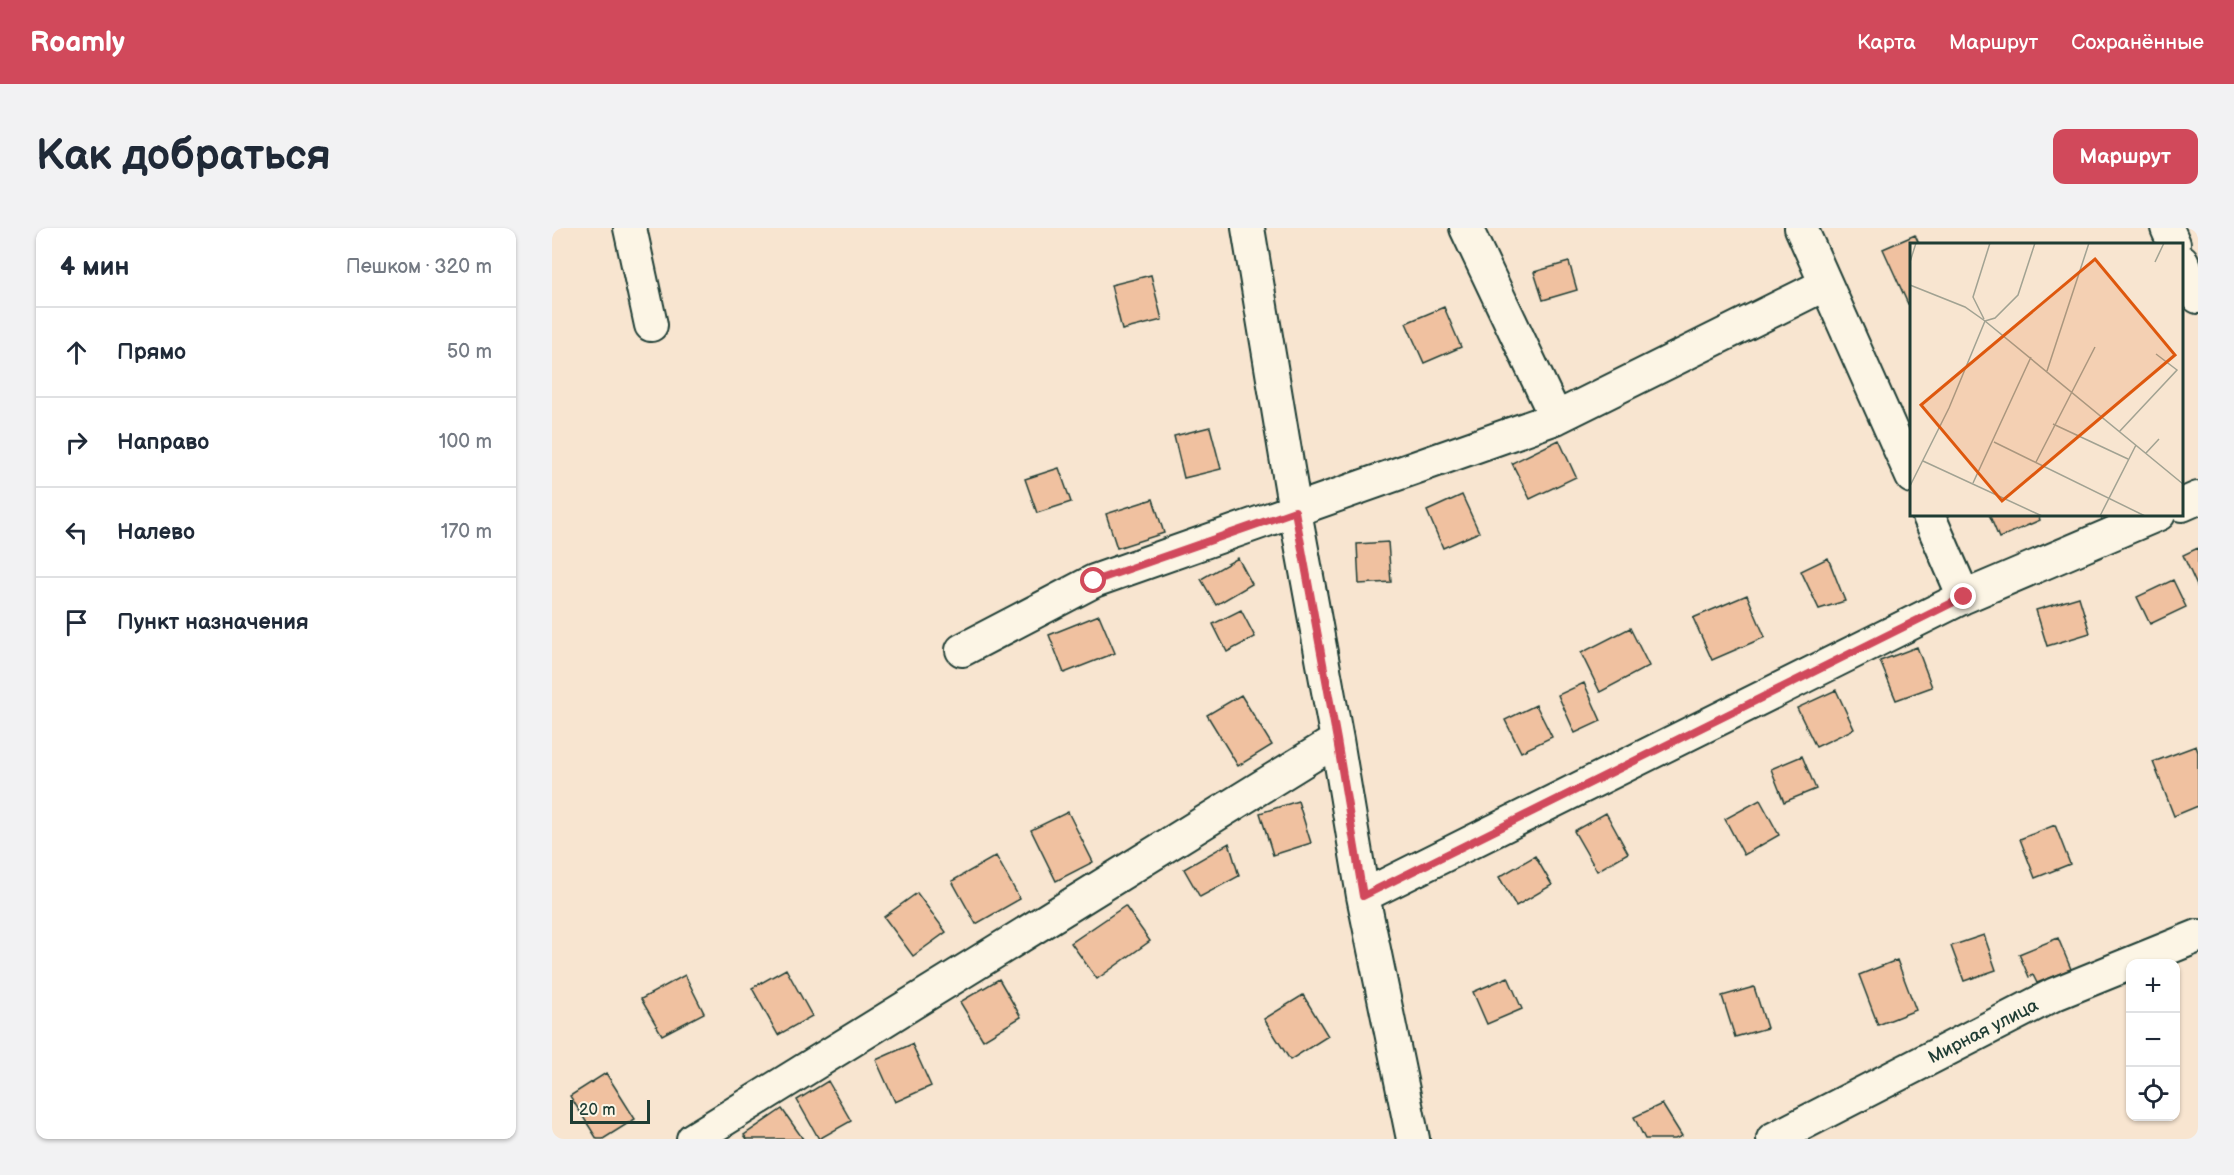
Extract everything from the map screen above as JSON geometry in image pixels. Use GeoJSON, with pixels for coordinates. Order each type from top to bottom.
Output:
{"type":"FeatureCollection","features":[{"type":"Feature","properties":{"kind":"street"},"geometry":{"type":"LineString","coordinates":[[630,228],[651,325]]}},
{"type":"Feature","properties":{"kind":"street"},"geometry":{"type":"LineString","coordinates":[[1248,228],[1363,896],[1413,1139]]}},
{"type":"Feature","properties":{"kind":"street"},"geometry":{"type":"LineString","coordinates":[[1466,228],[1556,418]]}},
{"type":"Feature","properties":{"kind":"street"},"geometry":{"type":"LineString","coordinates":[[1801,228],[1910,475]]}},
{"type":"Feature","properties":{"kind":"street"},"geometry":{"type":"LineString","coordinates":[[2167,228],[2174,243]]}},
{"type":"Feature","properties":{"kind":"street"},"geometry":{"type":"LineString","coordinates":[[2183,265],[2198,297]]}},
{"type":"Feature","properties":{"kind":"street"},"geometry":{"type":"LineString","coordinates":[[962,650],[1094,581],[1556,418],[1826,284]]}},
{"type":"Feature","properties":{"kind":"street"},"geometry":{"type":"LineString","coordinates":[[2183,504],[2198,498]]}},
{"type":"Feature","properties":{"kind":"street"},"geometry":{"type":"LineString","coordinates":[[1929,516],[1964,597]]}},
{"type":"Feature","properties":{"kind":"street"},"geometry":{"type":"LineString","coordinates":[[1363,896],[1964,597],[2153,516]]}},
{"type":"Feature","properties":{"kind":"street"},"geometry":{"type":"LineString","coordinates":[[693,1139],[1337,740]]}},
{"type":"Feature","properties":{"kind":"street","name":"Мирная улица"},"geometry":{"type":"LineString","coordinates":[[1773,1139],[2055,994],[2198,936]]}},
{"type":"Feature","properties":{"kind":"building"},"geometry":{"type":"Polygon","coordinates":[[[1915,235],[1919,243],[1910,243],[1910,303],[1908,304],[1883,249],[1915,235]]]}},
{"type":"Feature","properties":{"kind":"building"},"geometry":{"type":"Polygon","coordinates":[[[1569,262],[1577,290],[1543,300],[1534,272],[1569,262]]]}},
{"type":"Feature","properties":{"kind":"building"},"geometry":{"type":"Polygon","coordinates":[[[1151,275],[1162,320],[1122,330],[1111,285],[1151,275]]]}},
{"type":"Feature","properties":{"kind":"building"},"geometry":{"type":"Polygon","coordinates":[[[1444,307],[1461,347],[1424,363],[1406,323],[1444,307]]]}},
{"type":"Feature","properties":{"kind":"building"},"geometry":{"type":"Polygon","coordinates":[[[1210,427],[1221,469],[1184,478],[1174,436],[1210,427]]]}},
{"type":"Feature","properties":{"kind":"building"},"geometry":{"type":"Polygon","coordinates":[[[1559,440],[1576,477],[1530,499],[1512,463],[1559,440]]]}},
{"type":"Feature","properties":{"kind":"building"},"geometry":{"type":"Polygon","coordinates":[[[1059,468],[1071,502],[1037,513],[1025,479],[1059,468]]]}},
{"type":"Feature","properties":{"kind":"building"},"geometry":{"type":"Polygon","coordinates":[[[1462,495],[1479,532],[1443,548],[1427,511],[1462,495]]]}},
{"type":"Feature","properties":{"kind":"building"},"geometry":{"type":"Polygon","coordinates":[[[1153,499],[1164,533],[1117,548],[1106,514],[1153,499]]]}},
{"type":"Feature","properties":{"kind":"building"},"geometry":{"type":"Polygon","coordinates":[[[1990,516],[2039,516],[2040,520],[1999,538],[1990,516]]]}},
{"type":"Feature","properties":{"kind":"building"},"geometry":{"type":"Polygon","coordinates":[[[1388,542],[1391,582],[1359,584],[1357,544],[1388,542]]]}},
{"type":"Feature","properties":{"kind":"building"},"geometry":{"type":"Polygon","coordinates":[[[2198,548],[2198,588],[2183,555],[2198,548]]]}},
{"type":"Feature","properties":{"kind":"building"},"geometry":{"type":"Polygon","coordinates":[[[1238,558],[1252,584],[1216,605],[1201,579],[1238,558]]]}},
{"type":"Feature","properties":{"kind":"building"},"geometry":{"type":"Polygon","coordinates":[[[1828,558],[1845,601],[1819,609],[1801,571],[1828,558]]]}},
{"type":"Feature","properties":{"kind":"building"},"geometry":{"type":"Polygon","coordinates":[[[2173,580],[2186,607],[2150,624],[2137,597],[2173,580]]]}},
{"type":"Feature","properties":{"kind":"building"},"geometry":{"type":"Polygon","coordinates":[[[1747,595],[1765,637],[1712,660],[1693,618],[1747,595]]]}},
{"type":"Feature","properties":{"kind":"building"},"geometry":{"type":"Polygon","coordinates":[[[2079,597],[2090,633],[2047,646],[2036,610],[2079,597]]]}},
{"type":"Feature","properties":{"kind":"building"},"geometry":{"type":"Polygon","coordinates":[[[1241,610],[1255,637],[1227,652],[1213,624],[1241,610]]]}},
{"type":"Feature","properties":{"kind":"building"},"geometry":{"type":"Polygon","coordinates":[[[1099,615],[1115,653],[1064,673],[1049,635],[1099,615]]]}},
{"type":"Feature","properties":{"kind":"building"},"geometry":{"type":"Polygon","coordinates":[[[1630,628],[1649,666],[1600,692],[1581,653],[1630,628]]]}},
{"type":"Feature","properties":{"kind":"building"},"geometry":{"type":"Polygon","coordinates":[[[1917,647],[1932,687],[1896,700],[1880,661],[1917,647]]]}},
{"type":"Feature","properties":{"kind":"building"},"geometry":{"type":"Polygon","coordinates":[[[1584,683],[1601,721],[1575,733],[1558,695],[1584,683]]]}},
{"type":"Feature","properties":{"kind":"building"},"geometry":{"type":"Polygon","coordinates":[[[1836,690],[1854,729],[1816,747],[1797,708],[1836,690]]]}},
{"type":"Feature","properties":{"kind":"building"},"geometry":{"type":"Polygon","coordinates":[[[1241,695],[1272,745],[1238,766],[1207,715],[1241,695]]]}},
{"type":"Feature","properties":{"kind":"building"},"geometry":{"type":"Polygon","coordinates":[[[1536,705],[1552,737],[1521,752],[1505,720],[1536,705]]]}},
{"type":"Feature","properties":{"kind":"building"},"geometry":{"type":"Polygon","coordinates":[[[2196,746],[2198,806],[2174,816],[2153,762],[2196,746]]]}},
{"type":"Feature","properties":{"kind":"building"},"geometry":{"type":"Polygon","coordinates":[[[1802,756],[1816,789],[1784,802],[1771,769],[1802,756]]]}},
{"type":"Feature","properties":{"kind":"building"},"geometry":{"type":"Polygon","coordinates":[[[1760,800],[1779,835],[1744,855],[1725,819],[1760,800]]]}},
{"type":"Feature","properties":{"kind":"building"},"geometry":{"type":"Polygon","coordinates":[[[1298,801],[1311,843],[1273,855],[1260,813],[1298,801]]]}},
{"type":"Feature","properties":{"kind":"building"},"geometry":{"type":"Polygon","coordinates":[[[1068,812],[1093,862],[1056,881],[1031,830],[1068,812]]]}},
{"type":"Feature","properties":{"kind":"building"},"geometry":{"type":"Polygon","coordinates":[[[1606,813],[1628,853],[1597,871],[1574,831],[1606,813]]]}},
{"type":"Feature","properties":{"kind":"building"},"geometry":{"type":"Polygon","coordinates":[[[2055,825],[2070,864],[2035,878],[2020,839],[2055,825]]]}},
{"type":"Feature","properties":{"kind":"building"},"geometry":{"type":"Polygon","coordinates":[[[1229,843],[1239,876],[1200,897],[1184,869],[1229,843]]]}},
{"type":"Feature","properties":{"kind":"building"},"geometry":{"type":"Polygon","coordinates":[[[996,856],[1020,899],[976,924],[952,881],[996,856]]]}},
{"type":"Feature","properties":{"kind":"building"},"geometry":{"type":"Polygon","coordinates":[[[1535,856],[1552,885],[1516,906],[1499,877],[1535,856]]]}},
{"type":"Feature","properties":{"kind":"building"},"geometry":{"type":"Polygon","coordinates":[[[917,893],[946,932],[913,956],[884,917],[917,893]]]}},
{"type":"Feature","properties":{"kind":"building"},"geometry":{"type":"Polygon","coordinates":[[[1125,906],[1150,941],[1097,979],[1071,943],[1125,906]]]}},
{"type":"Feature","properties":{"kind":"building"},"geometry":{"type":"Polygon","coordinates":[[[1984,935],[1996,970],[1964,981],[1951,946],[1984,935]]]}},
{"type":"Feature","properties":{"kind":"building"},"geometry":{"type":"Polygon","coordinates":[[[2058,938],[2071,969],[2037,983],[2033,975],[2029,977],[2019,954],[2058,938]]]}},
{"type":"Feature","properties":{"kind":"building"},"geometry":{"type":"Polygon","coordinates":[[[1897,960],[1916,1010],[1878,1025],[1859,975],[1897,960]]]}},
{"type":"Feature","properties":{"kind":"building"},"geometry":{"type":"Polygon","coordinates":[[[786,969],[812,1016],[778,1035],[752,988],[786,969]]]}},
{"type":"Feature","properties":{"kind":"building"},"geometry":{"type":"Polygon","coordinates":[[[685,975],[704,1013],[662,1035],[641,999],[685,975]]]}},
{"type":"Feature","properties":{"kind":"building"},"geometry":{"type":"Polygon","coordinates":[[[1508,977],[1522,1009],[1487,1024],[1473,992],[1508,977]]]}},
{"type":"Feature","properties":{"kind":"building"},"geometry":{"type":"Polygon","coordinates":[[[999,979],[1021,1017],[983,1040],[960,1002],[999,979]]]}},
{"type":"Feature","properties":{"kind":"building"},"geometry":{"type":"Polygon","coordinates":[[[1754,987],[1767,1028],[1735,1037],[1722,996],[1754,987]]]}},
{"type":"Feature","properties":{"kind":"building"},"geometry":{"type":"Polygon","coordinates":[[[1303,995],[1328,1036],[1290,1060],[1264,1019],[1303,995]]]}},
{"type":"Feature","properties":{"kind":"building"},"geometry":{"type":"Polygon","coordinates":[[[912,1044],[931,1086],[895,1102],[876,1060],[912,1044]]]}},
{"type":"Feature","properties":{"kind":"building"},"geometry":{"type":"Polygon","coordinates":[[[606,1073],[635,1119],[603,1139],[597,1139],[570,1096],[606,1073]]]}},
{"type":"Feature","properties":{"kind":"building"},"geometry":{"type":"Polygon","coordinates":[[[828,1081],[851,1121],[819,1139],[797,1100],[828,1081]]]}},
{"type":"Feature","properties":{"kind":"building"},"geometry":{"type":"Polygon","coordinates":[[[1662,1104],[1682,1136],[1675,1139],[1645,1139],[1634,1117],[1662,1104]]]}},
{"type":"Feature","properties":{"kind":"building"},"geometry":{"type":"Polygon","coordinates":[[[782,1109],[803,1139],[747,1139],[744,1135],[782,1109]]]}},
{"type":"Feature","properties":{"kind":"route"},"geometry":{"type":"LineString","coordinates":[[1094,581],[1295,511],[1363,896],[1964,597]]}}]}
